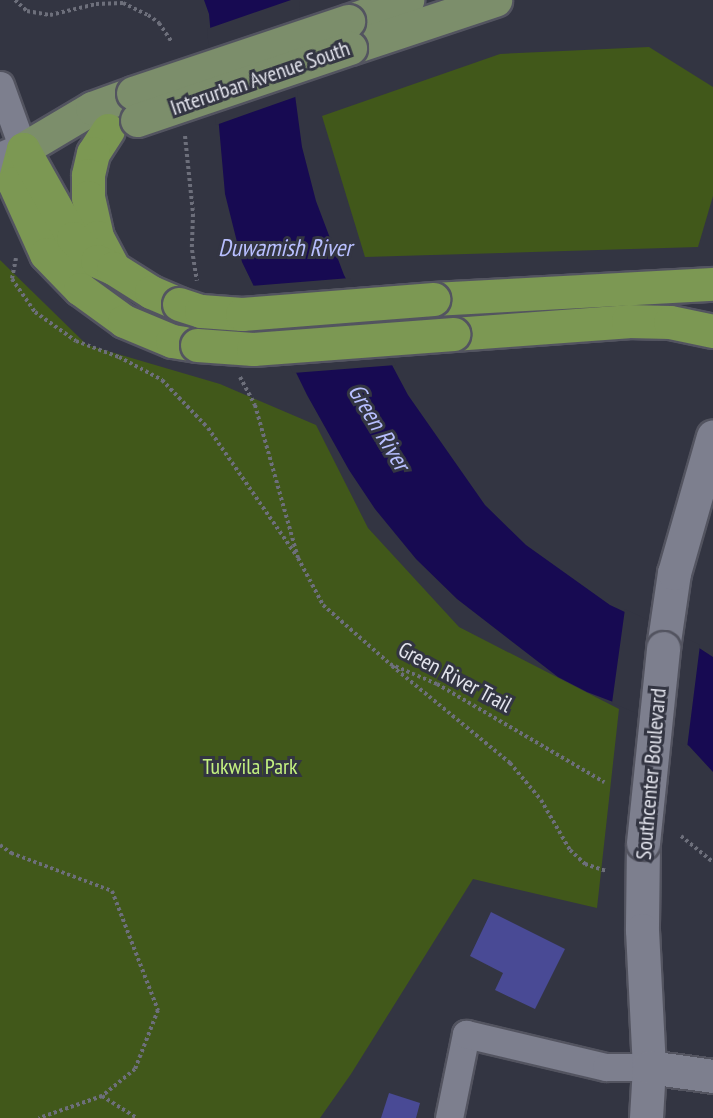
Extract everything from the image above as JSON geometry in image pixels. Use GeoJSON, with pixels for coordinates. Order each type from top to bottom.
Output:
{"type":"FeatureCollection","features":[{"type":"Feature","properties":{"kind":"highway"},"geometry":{"type":"LineString","coordinates":[[113,267],[91,220],[88,175],[93,153],[126,114]]}},
{"type":"Feature","properties":{"kind":"highway"},"geometry":{"type":"LineString","coordinates":[[12,154],[73,238],[97,261],[113,267],[151,292],[188,292],[201,311],[242,314],[433,299],[639,290],[713,284]]}},
{"type":"Feature","properties":{"kind":"highway"},"geometry":{"type":"LineString","coordinates":[[12,154],[14,183],[46,254],[80,290],[124,321],[172,341],[253,349],[628,321],[670,322],[713,331]]}},
{"type":"Feature","properties":{"kind":"main road","name":"Interurban Avenue South"},"geometry":{"type":"LineString","coordinates":[[349,35],[407,0]]}},
{"type":"Feature","properties":{"kind":"main road","name":"Interurban Avenue South"},"geometry":{"type":"LineString","coordinates":[[12,154],[349,35],[495,0]]}},
{"type":"Feature","properties":{"kind":"main road","name":"Interurban Avenue South"},"geometry":{"type":"LineString","coordinates":[[12,154],[92,108],[126,114]]}},
{"type":"Feature","properties":{"kind":"main road","name":"Southcenter Boulevard"},"geometry":{"type":"LineString","coordinates":[[646,1118],[649,1067],[642,930],[644,843],[656,706],[674,573],[713,436]]}},
{"type":"Feature","properties":{"kind":"main road"},"geometry":{"type":"LineString","coordinates":[[649,1067],[713,1076]]}},
{"type":"Feature","properties":{"kind":"street"},"geometry":{"type":"LineString","coordinates":[[0,85],[12,154]]}},
{"type":"Feature","properties":{"kind":"street"},"geometry":{"type":"LineString","coordinates":[[449,1118],[466,1034],[606,1067],[649,1067]]}},
{"type":"Feature","properties":{"kind":"path"},"geometry":{"type":"LineString","coordinates":[[15,0],[27,11],[50,15],[110,2],[123,3],[159,23],[171,42]]}},
{"type":"Feature","properties":{"kind":"path"},"geometry":{"type":"LineString","coordinates":[[185,136],[192,214],[192,250],[188,292]]}},
{"type":"Feature","properties":{"kind":"path"},"geometry":{"type":"LineString","coordinates":[[16,257],[12,279],[35,312],[76,341],[119,357],[162,380],[208,428],[298,558]]}},
{"type":"Feature","properties":{"kind":"path","name":"Green River Trail"},"geometry":{"type":"LineString","coordinates":[[240,376],[255,405],[298,558],[323,605],[390,664],[436,684],[604,783]]}},
{"type":"Feature","properties":{"kind":"path"},"geometry":{"type":"LineString","coordinates":[[390,664],[416,688],[510,763],[541,800],[570,850],[585,864],[606,871]]}},
{"type":"Feature","properties":{"kind":"path"},"geometry":{"type":"LineString","coordinates":[[681,836],[713,862]]}},
{"type":"Feature","properties":{"kind":"path"},"geometry":{"type":"LineString","coordinates":[[0,845],[11,853],[112,891],[158,1010],[135,1070],[102,1096],[39,1118]]}},
{"type":"Feature","properties":{"kind":"path"},"geometry":{"type":"LineString","coordinates":[[102,1096],[136,1118]]}},
{"type":"Feature","properties":{"kind":"green space"},"geometry":{"type":"Polygon","coordinates":[[[649,47],[713,87],[713,196],[698,247],[365,257],[322,116],[500,54],[649,47]]]}},
{"type":"Feature","properties":{"kind":"green space","name":"Tukwila Park"},"geometry":{"type":"Polygon","coordinates":[[[0,260],[87,345],[220,384],[316,425],[368,528],[459,627],[619,709],[597,908],[473,879],[351,1074],[320,1118],[0,1118],[0,260]]]}},
{"type":"Feature","properties":{"kind":"water"},"geometry":{"type":"Polygon","coordinates":[[[204,0],[297,0],[293,80],[302,147],[316,201],[344,275],[408,395],[485,505],[526,545],[610,605],[693,644],[713,657],[713,772],[689,746],[642,713],[587,692],[558,677],[457,599],[416,559],[375,509],[349,470],[307,395],[242,262],[225,194],[209,14],[204,0]]]}},
{"type":"Feature","properties":{"kind":"pier"},"geometry":{"type":"Polygon","coordinates":[[[291,0],[300,0],[296,80],[298,96],[216,125],[207,29],[291,0]]]}},
{"type":"Feature","properties":{"kind":"pier"},"geometry":{"type":"Polygon","coordinates":[[[350,278],[396,365],[293,373],[250,286],[350,278]]]}},
{"type":"Feature","properties":{"kind":"pier"},"geometry":{"type":"Polygon","coordinates":[[[625,609],[700,645],[687,748],[641,715],[612,703],[625,609]]]}},
{"type":"Feature","properties":{"kind":"building"},"geometry":{"type":"Polygon","coordinates":[[[491,912],[565,949],[535,1009],[495,990],[503,973],[470,956],[491,912]]]}},
{"type":"Feature","properties":{"kind":"building"},"geometry":{"type":"Polygon","coordinates":[[[389,1093],[420,1103],[416,1118],[381,1118],[389,1093]]]}},
{"type":"Feature","properties":{"kind":"water label","name":"Duwamish River"},"geometry":{"type":"Point","coordinates":[285,248]}},
{"type":"Feature","properties":{"kind":"water label","name":"Green River"},"geometry":{"type":"Point","coordinates":[379,427]}}]}
